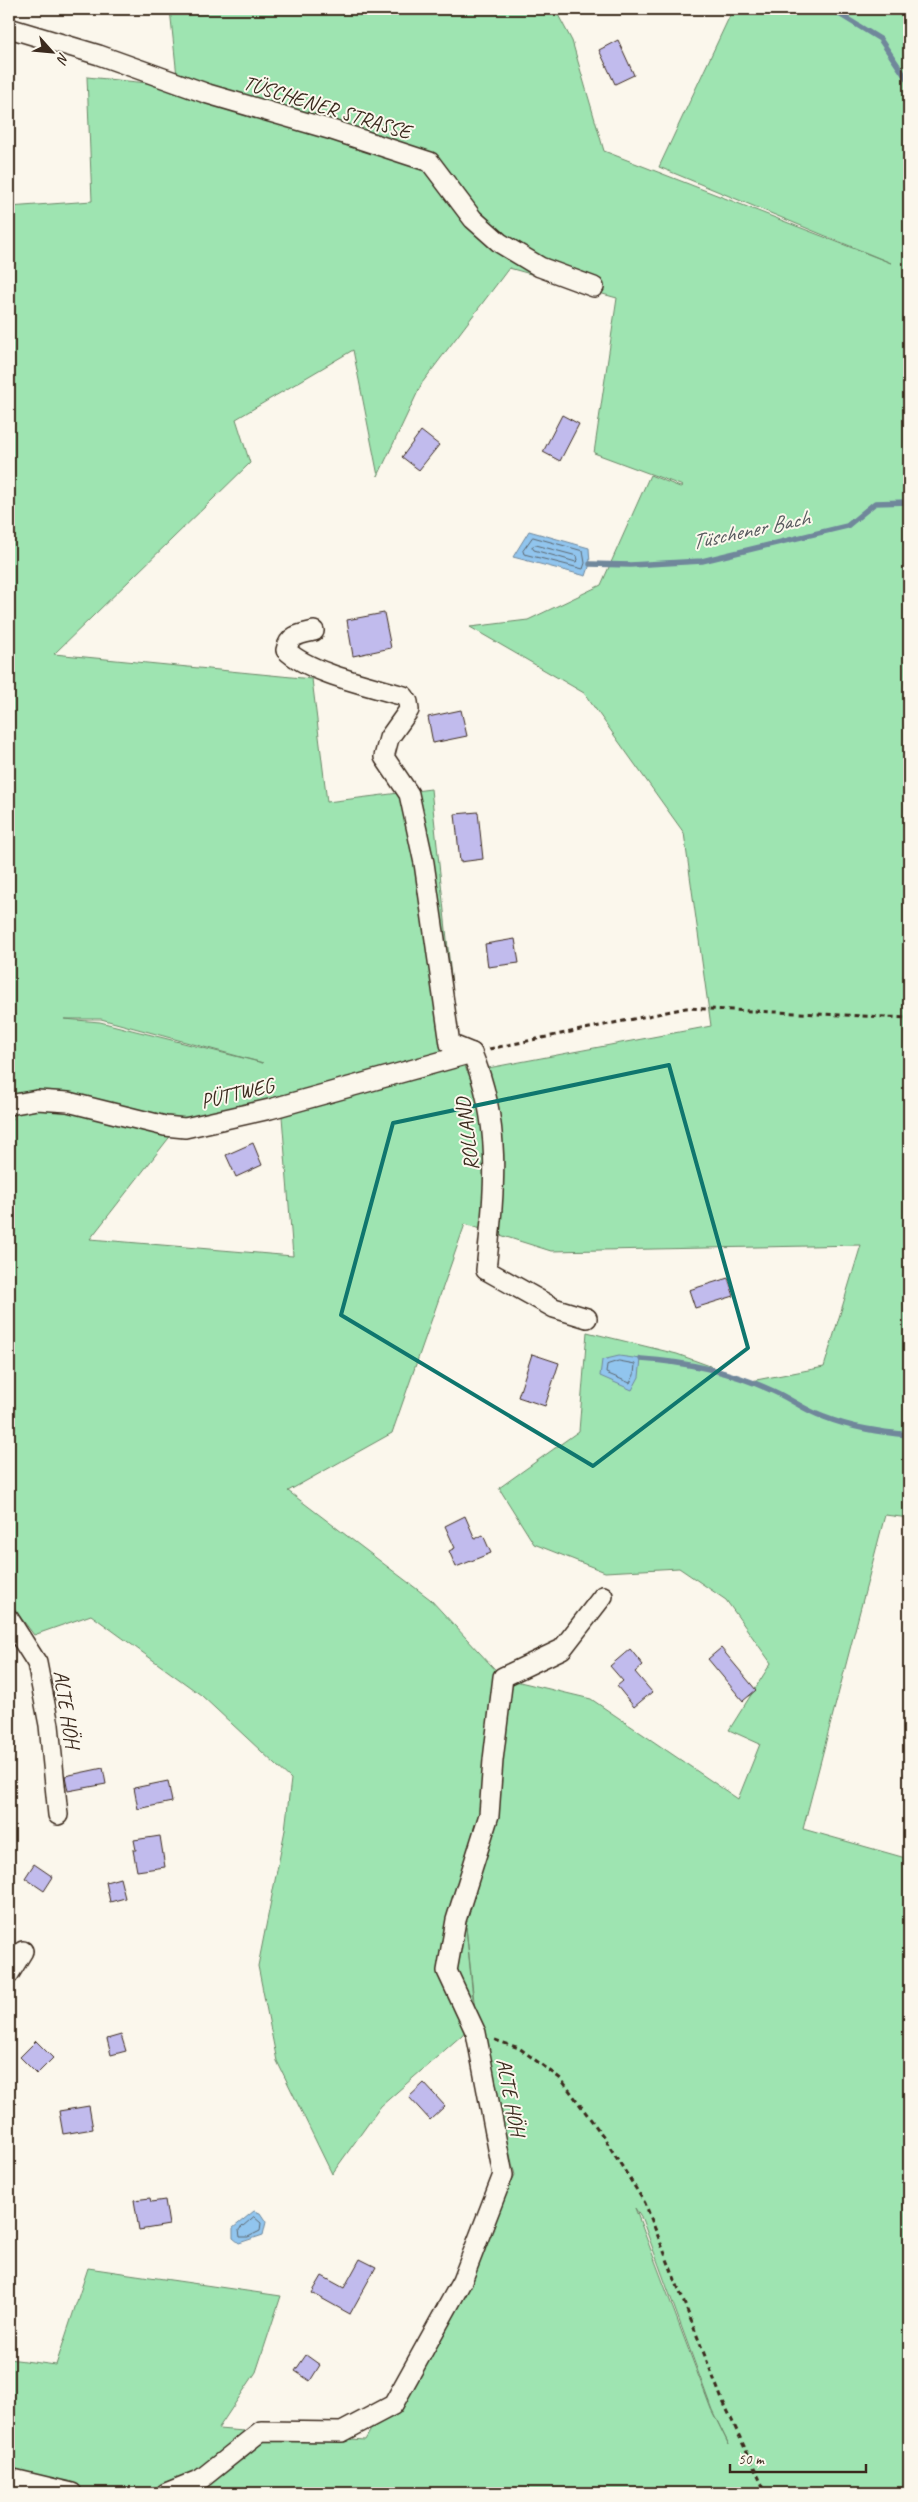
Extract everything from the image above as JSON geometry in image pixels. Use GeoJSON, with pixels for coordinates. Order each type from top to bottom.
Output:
{"type":"FeatureCollection","features":[{"type":"Feature","properties":{"kind":"lane","name":"TÜSCHENER STRASSE"},"geometry":{"type":"LineString","coordinates":[[9,28],[99,55],[208,94],[332,130],[430,162],[473,219],[500,243],[540,267],[594,287]]}},
{"type":"Feature","properties":{"kind":"lane"},"geometry":{"type":"LineString","coordinates":[[314,631],[295,635],[287,643],[286,650],[294,658],[315,668],[404,696],[408,702],[409,710],[389,738],[384,757],[409,794],[424,863],[450,1044],[472,1053]]}},
{"type":"Feature","properties":{"kind":"lane","name":"PÜTTWEG"},"geometry":{"type":"LineString","coordinates":[[9,1105],[37,1100],[68,1102],[165,1126],[185,1128],[270,1109],[472,1053]]}},
{"type":"Feature","properties":{"kind":"lane","name":"ROLLAND"},"geometry":{"type":"LineString","coordinates":[[472,1053],[481,1074],[490,1109],[495,1144],[495,1180],[486,1270],[554,1308],[587,1318]]}},
{"type":"Feature","properties":{"kind":"lane","name":"ALTE HÖH"},"geometry":{"type":"LineString","coordinates":[[173,2491],[201,2479],[261,2431],[342,2432],[393,2406],[462,2281],[503,2175],[476,2034],[447,1971],[456,1920],[476,1863],[488,1815],[503,1677],[562,1649],[603,1596]]}},
{"type":"Feature","properties":{"kind":"lane","name":"ALTE HÖH"},"geometry":{"type":"LineString","coordinates":[[9,1619],[36,1663],[41,1680],[50,1725],[58,1815]]}},
{"type":"Feature","properties":{"kind":"lane"},"geometry":{"type":"LineString","coordinates":[[9,1974],[23,1951]]}},
{"type":"Feature","properties":{"kind":"lane"},"geometry":{"type":"LineString","coordinates":[[9,2478],[72,2493]]}},
{"type":"Feature","properties":{"kind":"path"},"geometry":{"type":"LineString","coordinates":[[472,1053],[686,1008],[909,1018]]}},
{"type":"Feature","properties":{"kind":"path"},"geometry":{"type":"LineString","coordinates":[[476,2034],[519,2048],[562,2079],[645,2203],[721,2397],[766,2493]]}},
{"type":"Feature","properties":{"kind":"highlighted area"},"geometry":{"type":"Polygon","coordinates":[[[669,1065],[748,1348],[593,1466],[341,1315],[393,1123],[669,1065]]]}},
{"type":"Feature","properties":{"kind":"green space"},"geometry":{"type":"Polygon","coordinates":[[[170,9],[555,9],[572,41],[604,151],[891,263],[659,167],[733,9],[909,9],[909,1375],[905,1388],[909,1391],[909,1518],[885,1515],[803,1829],[909,1859],[909,2493],[9,2493],[9,2359],[56,2365],[88,2268],[281,2296],[256,2372],[218,2429],[365,2440],[515,2175],[476,2020],[466,1927],[475,2019],[462,2035],[381,2106],[332,2174],[277,2061],[258,1966],[285,1830],[291,1779],[201,1695],[91,1615],[34,1635],[9,1602],[9,1121],[13,1119],[12,1091],[9,1091],[9,207],[92,201],[87,77],[178,86],[170,9]],[[509,268],[422,383],[378,476],[353,350],[236,419],[250,463],[54,654],[312,679],[327,802],[431,789],[458,1042],[467,1072],[711,1026],[684,833],[584,693],[470,627],[528,620],[601,585],[650,475],[680,487],[683,486],[594,453],[617,298],[509,268]],[[64,1019],[100,1022],[263,1063],[101,1019],[64,1019]],[[281,1104],[172,1134],[90,1239],[293,1256],[281,1104]],[[465,1224],[392,1433],[288,1491],[430,1599],[503,1678],[591,1699],[738,1799],[760,1744],[729,1730],[771,1663],[726,1600],[679,1568],[605,1572],[534,1544],[499,1488],[579,1431],[587,1332],[677,1354],[751,1381],[824,1367],[861,1245],[551,1251],[465,1224]],[[635,2208],[711,2409],[729,2445],[712,2410],[642,2219],[635,2208]]]}},
{"type":"Feature","properties":{"kind":"water"},"geometry":{"type":"Polygon","coordinates":[[[529,531],[589,548],[590,564],[586,576],[513,557],[529,531]]]}},
{"type":"Feature","properties":{"kind":"water"},"geometry":{"type":"Polygon","coordinates":[[[619,1356],[641,1359],[639,1377],[632,1390],[600,1376],[602,1360],[619,1356]]]}},
{"type":"Feature","properties":{"kind":"water"},"geometry":{"type":"Polygon","coordinates":[[[254,2211],[260,2213],[266,2222],[263,2235],[239,2243],[233,2238],[233,2228],[254,2211]]]}},
{"type":"Feature","properties":{"kind":"building"},"geometry":{"type":"Polygon","coordinates":[[[618,40],[634,75],[615,84],[599,50],[618,40]]]}},
{"type":"Feature","properties":{"kind":"building"},"geometry":{"type":"Polygon","coordinates":[[[562,415],[579,424],[560,461],[543,452],[562,415]]]}},
{"type":"Feature","properties":{"kind":"building"},"geometry":{"type":"Polygon","coordinates":[[[421,431],[439,445],[419,470],[402,457],[421,431]]]}},
{"type":"Feature","properties":{"kind":"building"},"geometry":{"type":"Polygon","coordinates":[[[384,613],[391,648],[353,656],[347,620],[384,613]]]}},
{"type":"Feature","properties":{"kind":"building"},"geometry":{"type":"Polygon","coordinates":[[[461,710],[467,736],[433,743],[428,717],[461,710]]]}},
{"type":"Feature","properties":{"kind":"building"},"geometry":{"type":"Polygon","coordinates":[[[478,812],[483,859],[460,862],[455,814],[478,812]]]}},
{"type":"Feature","properties":{"kind":"building"},"geometry":{"type":"Polygon","coordinates":[[[515,939],[519,963],[488,967],[485,944],[515,939]]]}},
{"type":"Feature","properties":{"kind":"building"},"geometry":{"type":"Polygon","coordinates":[[[253,1143],[262,1165],[236,1177],[226,1155],[253,1143]]]}},
{"type":"Feature","properties":{"kind":"building"},"geometry":{"type":"Polygon","coordinates":[[[728,1278],[734,1296],[695,1308],[689,1290],[728,1278]]]}},
{"type":"Feature","properties":{"kind":"building"},"geometry":{"type":"Polygon","coordinates":[[[532,1354],[559,1363],[545,1406],[518,1397],[532,1354]]]}},
{"type":"Feature","properties":{"kind":"building"},"geometry":{"type":"Polygon","coordinates":[[[465,1516],[475,1539],[483,1535],[491,1553],[456,1567],[449,1551],[455,1548],[445,1526],[465,1516]]]}},
{"type":"Feature","properties":{"kind":"building"},"geometry":{"type":"Polygon","coordinates":[[[721,1648],[756,1690],[743,1701],[708,1659],[721,1648]]]}},
{"type":"Feature","properties":{"kind":"building"},"geometry":{"type":"Polygon","coordinates":[[[630,1649],[643,1665],[635,1672],[652,1692],[634,1707],[617,1686],[623,1681],[610,1666],[630,1649]]]}},
{"type":"Feature","properties":{"kind":"building"},"geometry":{"type":"Polygon","coordinates":[[[103,1768],[106,1784],[68,1791],[65,1776],[103,1768]]]}},
{"type":"Feature","properties":{"kind":"building"},"geometry":{"type":"Polygon","coordinates":[[[168,1781],[172,1802],[138,1809],[134,1788],[168,1781]]]}},
{"type":"Feature","properties":{"kind":"building"},"geometry":{"type":"Polygon","coordinates":[[[160,1836],[165,1867],[137,1871],[133,1850],[136,1850],[134,1840],[160,1836]]]}},
{"type":"Feature","properties":{"kind":"building"},"geometry":{"type":"Polygon","coordinates":[[[34,1864],[53,1877],[44,1891],[25,1878],[34,1864]]]}},
{"type":"Feature","properties":{"kind":"building"},"geometry":{"type":"Polygon","coordinates":[[[120,1878],[125,1898],[110,1902],[106,1882],[120,1878]]]}},
{"type":"Feature","properties":{"kind":"building"},"geometry":{"type":"Polygon","coordinates":[[[121,2035],[126,2051],[111,2055],[107,2039],[121,2035]]]}},
{"type":"Feature","properties":{"kind":"building"},"geometry":{"type":"Polygon","coordinates":[[[36,2041],[53,2058],[37,2074],[20,2057],[36,2041]]]}},
{"type":"Feature","properties":{"kind":"building"},"geometry":{"type":"Polygon","coordinates":[[[424,2083],[445,2106],[430,2120],[409,2097],[424,2083]]]}},
{"type":"Feature","properties":{"kind":"building"},"geometry":{"type":"Polygon","coordinates":[[[89,2106],[93,2129],[63,2134],[59,2111],[89,2106]]]}},
{"type":"Feature","properties":{"kind":"building"},"geometry":{"type":"Polygon","coordinates":[[[150,2198],[151,2202],[165,2200],[169,2225],[139,2230],[134,2200],[150,2198]]]}},
{"type":"Feature","properties":{"kind":"building"},"geometry":{"type":"Polygon","coordinates":[[[360,2259],[376,2267],[350,2314],[312,2293],[322,2276],[344,2288],[360,2259]]]}},
{"type":"Feature","properties":{"kind":"building"},"geometry":{"type":"Polygon","coordinates":[[[306,2355],[320,2365],[310,2381],[295,2371],[306,2355]]]}},
{"type":"Feature","properties":{"kind":"waterway"},"geometry":{"type":"LineString","coordinates":[[831,9],[880,39],[909,82]]}},
{"type":"Feature","properties":{"kind":"waterway","name":"Tüschener Bach"},"geometry":{"type":"LineString","coordinates":[[590,564],[630,565],[702,561],[847,526],[875,503],[909,502]]}},
{"type":"Feature","properties":{"kind":"waterway"},"geometry":{"type":"LineString","coordinates":[[641,1359],[692,1365],[725,1373],[757,1384],[811,1412],[835,1421],[866,1429],[909,1435]]}}]}
